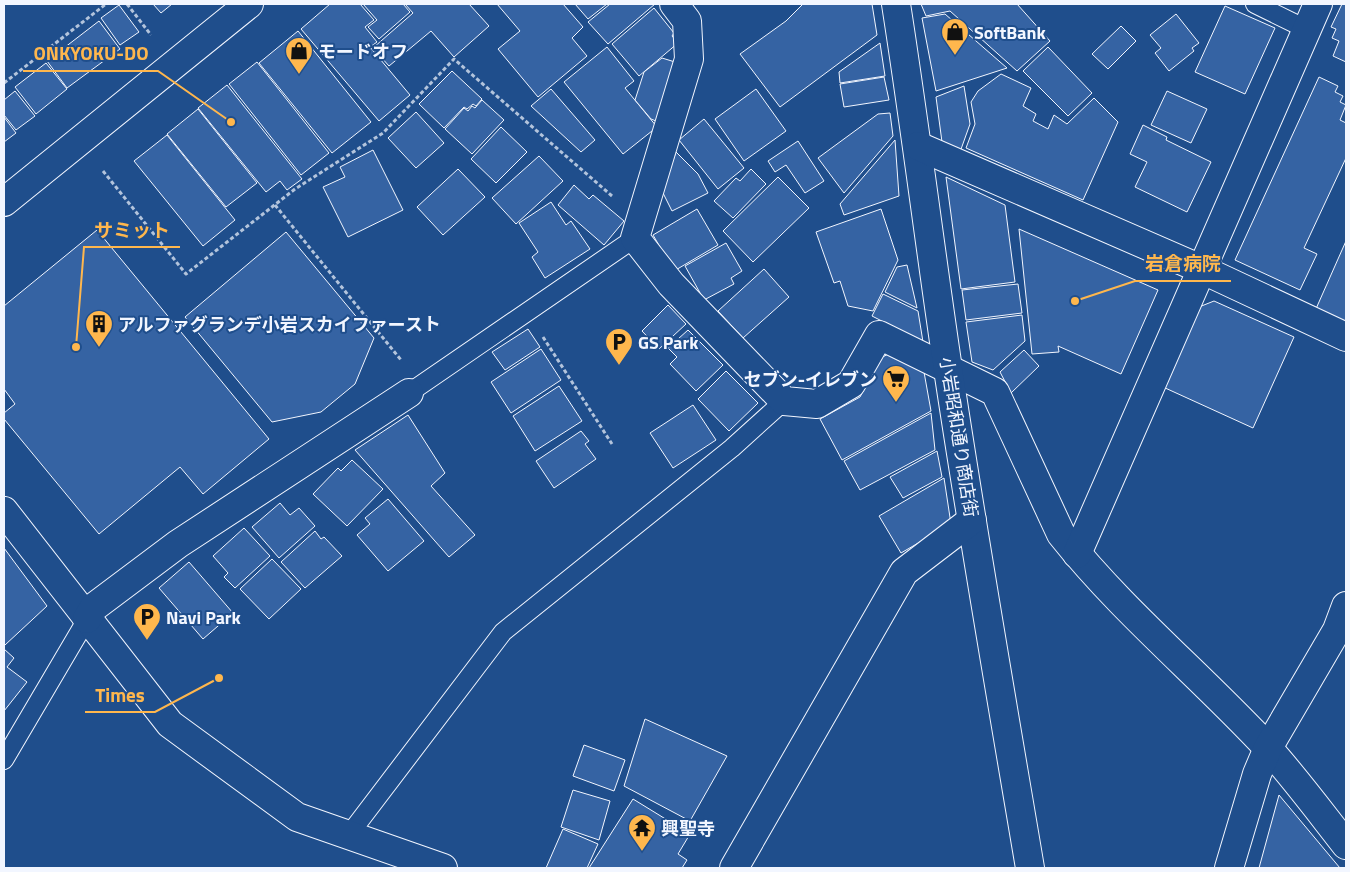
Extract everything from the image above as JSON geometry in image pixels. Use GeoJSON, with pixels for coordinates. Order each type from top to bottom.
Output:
{"type":"FeatureCollection","features":[{"type":"Feature","properties":{"kind":"street"},"geometry":{"type":"LineString","coordinates":[[4,202],[249,4]]}},
{"type":"Feature","properties":{"kind":"street"},"geometry":{"type":"LineString","coordinates":[[674,4],[687,21],[689,58],[639,226],[671,284],[784,401],[817,404],[851,384],[879,335],[996,392],[1061,534],[1111,590],[1268,748],[1346,845]]}},
{"type":"Feature","properties":{"kind":"street","name":"小岩昭和通り商店街"},"geometry":{"type":"LineString","coordinates":[[896,4],[918,146],[948,367],[1030,868]]}},
{"type":"Feature","properties":{"kind":"street"},"geometry":{"type":"LineString","coordinates":[[1077,554],[1318,4]]}},
{"type":"Feature","properties":{"kind":"street"},"geometry":{"type":"LineString","coordinates":[[918,146],[1346,336]]}},
{"type":"Feature","properties":{"kind":"street"},"geometry":{"type":"LineString","coordinates":[[88,619],[94,607],[178,544],[415,389]]}},
{"type":"Feature","properties":{"kind":"street"},"geometry":{"type":"LineString","coordinates":[[4,511],[170,724],[297,818],[444,868]]}},
{"type":"Feature","properties":{"kind":"street"},"geometry":{"type":"LineString","coordinates":[[734,868],[904,572],[972,520]]}},
{"type":"Feature","properties":{"kind":"street"},"geometry":{"type":"LineString","coordinates":[[1229,868],[1257,774],[1268,748],[1337,630],[1346,606]]}},
{"type":"Feature","properties":{"kind":"lane"},"geometry":{"type":"LineString","coordinates":[[1255,4],[1306,28]]}},
{"type":"Feature","properties":{"kind":"lane"},"geometry":{"type":"LineString","coordinates":[[415,389],[527,313],[639,226]]}},
{"type":"Feature","properties":{"kind":"lane"},"geometry":{"type":"LineString","coordinates":[[348,836],[503,632],[732,448],[784,401]]}},
{"type":"Feature","properties":{"kind":"lane"},"geometry":{"type":"LineString","coordinates":[[4,760],[88,619]]}},
{"type":"Feature","properties":{"kind":"path"},"geometry":{"type":"LineString","coordinates":[[4,83],[106,4]]}},
{"type":"Feature","properties":{"kind":"path"},"geometry":{"type":"LineString","coordinates":[[126,4],[151,35]]}},
{"type":"Feature","properties":{"kind":"path"},"geometry":{"type":"LineString","coordinates":[[104,171],[186,274],[296,189],[383,133],[454,59],[628,210],[639,226]]}},
{"type":"Feature","properties":{"kind":"path"},"geometry":{"type":"LineString","coordinates":[[275,206],[415,389]]}},
{"type":"Feature","properties":{"kind":"path"},"geometry":{"type":"LineString","coordinates":[[527,313],[612,444]]}},
{"type":"Feature","properties":{"kind":"building"},"geometry":{"type":"Polygon","coordinates":[[[153,4],[172,4],[161,13],[153,4]]]}},
{"type":"Feature","properties":{"kind":"building"},"geometry":{"type":"Polygon","coordinates":[[[330,4],[360,4],[374,20],[365,27],[377,42],[370,47],[410,95],[379,121],[301,29],[330,4]]]}},
{"type":"Feature","properties":{"kind":"building"},"geometry":{"type":"Polygon","coordinates":[[[363,4],[403,4],[410,12],[379,39],[368,27],[377,20],[363,4]]]}},
{"type":"Feature","properties":{"kind":"building"},"geometry":{"type":"Polygon","coordinates":[[[405,4],[469,4],[489,26],[454,57],[431,31],[389,66],[373,48],[413,13],[405,4]]]}},
{"type":"Feature","properties":{"kind":"building"},"geometry":{"type":"Polygon","coordinates":[[[497,4],[563,4],[583,27],[572,38],[587,56],[538,97],[498,49],[520,31],[497,4]]]}},
{"type":"Feature","properties":{"kind":"building"},"geometry":{"type":"Polygon","coordinates":[[[575,4],[607,4],[588,19],[575,4]]]}},
{"type":"Feature","properties":{"kind":"building"},"geometry":{"type":"Polygon","coordinates":[[[610,4],[655,4],[608,44],[588,22],[610,4]]]}},
{"type":"Feature","properties":{"kind":"building"},"geometry":{"type":"Polygon","coordinates":[[[803,4],[872,4],[877,35],[780,107],[740,54],[786,21],[803,4]]]}},
{"type":"Feature","properties":{"kind":"building"},"geometry":{"type":"Polygon","coordinates":[[[921,4],[1017,4],[1050,41],[1017,71],[950,11],[926,16],[921,4]]]}},
{"type":"Feature","properties":{"kind":"building"},"geometry":{"type":"Polygon","coordinates":[[[1342,4],[1346,4],[1346,62],[1333,56],[1339,41],[1332,38],[1336,29],[1331,27],[1342,4]]]}},
{"type":"Feature","properties":{"kind":"building"},"geometry":{"type":"Polygon","coordinates":[[[119,5],[139,32],[120,45],[101,18],[119,5]]]}},
{"type":"Feature","properties":{"kind":"building"},"geometry":{"type":"Polygon","coordinates":[[[1225,6],[1275,28],[1245,94],[1195,72],[1225,6]]]}},
{"type":"Feature","properties":{"kind":"building"},"geometry":{"type":"Polygon","coordinates":[[[654,8],[674,33],[672,36],[678,43],[639,76],[612,44],[654,8]]]}},
{"type":"Feature","properties":{"kind":"building"},"geometry":{"type":"Polygon","coordinates":[[[945,14],[1007,68],[936,91],[922,18],[945,14]]]}},
{"type":"Feature","properties":{"kind":"building"},"geometry":{"type":"Polygon","coordinates":[[[1176,14],[1199,43],[1192,48],[1194,51],[1169,71],[1155,53],[1161,48],[1150,35],[1176,14]]]}},
{"type":"Feature","properties":{"kind":"building"},"geometry":{"type":"Polygon","coordinates":[[[99,21],[120,49],[67,88],[47,61],[99,21]]]}},
{"type":"Feature","properties":{"kind":"building"},"geometry":{"type":"Polygon","coordinates":[[[1121,26],[1136,41],[1108,69],[1092,54],[1121,26]]]}},
{"type":"Feature","properties":{"kind":"building"},"geometry":{"type":"Polygon","coordinates":[[[298,31],[371,122],[332,153],[259,63],[298,31]]]}},
{"type":"Feature","properties":{"kind":"building"},"geometry":{"type":"Polygon","coordinates":[[[880,43],[885,76],[840,83],[839,72],[880,43]]]}},
{"type":"Feature","properties":{"kind":"building"},"geometry":{"type":"Polygon","coordinates":[[[607,47],[634,81],[625,88],[657,127],[623,154],[564,82],[607,47]]]}},
{"type":"Feature","properties":{"kind":"building"},"geometry":{"type":"Polygon","coordinates":[[[1048,47],[1092,93],[1068,116],[1023,71],[1048,47]]]}},
{"type":"Feature","properties":{"kind":"building"},"geometry":{"type":"Polygon","coordinates":[[[662,58],[675,62],[656,121],[651,119],[635,100],[644,72],[662,58]]]}},
{"type":"Feature","properties":{"kind":"building"},"geometry":{"type":"Polygon","coordinates":[[[257,62],[329,153],[301,175],[229,84],[257,62]]]}},
{"type":"Feature","properties":{"kind":"building"},"geometry":{"type":"Polygon","coordinates":[[[46,63],[67,89],[36,114],[15,87],[46,63]]]}},
{"type":"Feature","properties":{"kind":"building"},"geometry":{"type":"Polygon","coordinates":[[[452,71],[482,99],[476,106],[473,104],[467,109],[464,107],[444,128],[419,104],[452,71]]]}},
{"type":"Feature","properties":{"kind":"building"},"geometry":{"type":"Polygon","coordinates":[[[1001,74],[1031,88],[1023,106],[1036,114],[1033,121],[1048,129],[1054,115],[1067,124],[1094,98],[1118,122],[1083,200],[966,148],[975,124],[971,102],[978,91],[1001,74]]]}},
{"type":"Feature","properties":{"kind":"building"},"geometry":{"type":"Polygon","coordinates":[[[884,77],[889,100],[844,107],[840,84],[884,77]]]}},
{"type":"Feature","properties":{"kind":"building"},"geometry":{"type":"Polygon","coordinates":[[[1319,77],[1338,86],[1335,92],[1343,96],[1340,102],[1346,105],[1340,120],[1346,123],[1346,158],[1304,248],[1317,254],[1300,290],[1235,260],[1319,77]]]}},
{"type":"Feature","properties":{"kind":"building"},"geometry":{"type":"Polygon","coordinates":[[[227,85],[302,179],[287,190],[280,181],[266,192],[198,108],[227,85]]]}},
{"type":"Feature","properties":{"kind":"building"},"geometry":{"type":"Polygon","coordinates":[[[964,86],[970,124],[960,152],[942,142],[936,97],[964,86]]]}},
{"type":"Feature","properties":{"kind":"building"},"geometry":{"type":"Polygon","coordinates":[[[551,89],[595,140],[581,152],[531,106],[551,89]]]}},
{"type":"Feature","properties":{"kind":"building"},"geometry":{"type":"Polygon","coordinates":[[[756,89],[786,131],[744,161],[715,119],[756,89]]]}},
{"type":"Feature","properties":{"kind":"building"},"geometry":{"type":"Polygon","coordinates":[[[15,91],[35,116],[16,130],[4,115],[4,100],[15,91]]]}},
{"type":"Feature","properties":{"kind":"building"},"geometry":{"type":"Polygon","coordinates":[[[1167,91],[1207,109],[1191,143],[1151,125],[1167,91]]]}},
{"type":"Feature","properties":{"kind":"building"},"geometry":{"type":"Polygon","coordinates":[[[482,100],[504,120],[472,154],[445,129],[464,108],[468,111],[472,106],[475,108],[482,100]]]}},
{"type":"Feature","properties":{"kind":"building"},"geometry":{"type":"Polygon","coordinates":[[[198,109],[257,183],[226,207],[167,134],[198,109]]]}},
{"type":"Feature","properties":{"kind":"building"},"geometry":{"type":"Polygon","coordinates":[[[416,112],[444,143],[416,168],[388,138],[416,112]]]}},
{"type":"Feature","properties":{"kind":"building"},"geometry":{"type":"Polygon","coordinates":[[[890,113],[893,136],[844,193],[818,158],[878,114],[890,113]]]}},
{"type":"Feature","properties":{"kind":"building"},"geometry":{"type":"Polygon","coordinates":[[[4,117],[16,133],[4,142],[4,117]]]}},
{"type":"Feature","properties":{"kind":"building"},"geometry":{"type":"Polygon","coordinates":[[[704,119],[744,168],[718,189],[679,140],[704,119]]]}},
{"type":"Feature","properties":{"kind":"building"},"geometry":{"type":"Polygon","coordinates":[[[1143,125],[1167,137],[1166,140],[1211,162],[1187,212],[1135,187],[1147,162],[1130,154],[1143,125]]]}},
{"type":"Feature","properties":{"kind":"building"},"geometry":{"type":"Polygon","coordinates":[[[501,127],[527,152],[496,183],[471,159],[501,127]]]}},
{"type":"Feature","properties":{"kind":"building"},"geometry":{"type":"Polygon","coordinates":[[[167,135],[235,220],[203,246],[134,161],[167,135]]]}},
{"type":"Feature","properties":{"kind":"building"},"geometry":{"type":"Polygon","coordinates":[[[895,140],[899,196],[844,215],[840,204],[895,140]]]}},
{"type":"Feature","properties":{"kind":"building"},"geometry":{"type":"Polygon","coordinates":[[[798,141],[824,181],[805,193],[786,165],[775,172],[768,161],[798,141]]]}},
{"type":"Feature","properties":{"kind":"building"},"geometry":{"type":"Polygon","coordinates":[[[373,150],[403,210],[348,237],[323,187],[345,177],[340,167],[373,150]]]}},
{"type":"Feature","properties":{"kind":"building"},"geometry":{"type":"Polygon","coordinates":[[[676,152],[698,174],[708,193],[672,211],[662,191],[676,152]]]}},
{"type":"Feature","properties":{"kind":"building"},"geometry":{"type":"Polygon","coordinates":[[[539,156],[563,181],[516,224],[492,198],[539,156]]]}},
{"type":"Feature","properties":{"kind":"building"},"geometry":{"type":"Polygon","coordinates":[[[458,169],[485,197],[443,235],[417,207],[458,169]]]}},
{"type":"Feature","properties":{"kind":"building"},"geometry":{"type":"Polygon","coordinates":[[[751,169],[766,184],[733,218],[714,201],[736,178],[740,181],[751,169]]]}},
{"type":"Feature","properties":{"kind":"building"},"geometry":{"type":"Polygon","coordinates":[[[778,177],[809,208],[753,262],[723,231],[778,177]]]}},
{"type":"Feature","properties":{"kind":"building"},"geometry":{"type":"Polygon","coordinates":[[[946,177],[1005,205],[1015,282],[961,289],[946,177]]]}},
{"type":"Feature","properties":{"kind":"building"},"geometry":{"type":"Polygon","coordinates":[[[574,185],[589,199],[593,195],[624,221],[604,245],[558,205],[574,185]]]}},
{"type":"Feature","properties":{"kind":"building"},"geometry":{"type":"Polygon","coordinates":[[[551,202],[566,225],[571,221],[590,249],[545,278],[532,257],[538,252],[519,223],[551,202]]]}},
{"type":"Feature","properties":{"kind":"building"},"geometry":{"type":"Polygon","coordinates":[[[697,209],[718,245],[674,271],[653,235],[697,209]]]}},
{"type":"Feature","properties":{"kind":"building"},"geometry":{"type":"Polygon","coordinates":[[[881,209],[898,260],[873,311],[848,306],[840,281],[834,283],[816,232],[881,209]]]}},
{"type":"Feature","properties":{"kind":"building"},"geometry":{"type":"Polygon","coordinates":[[[1019,229],[1158,290],[1121,374],[1058,346],[1059,352],[1032,354],[1019,229]]]}},
{"type":"Feature","properties":{"kind":"building","name":"アルファグランデ小岩スカイファースト"},"geometry":{"type":"Polygon","coordinates":[[[97,230],[269,439],[203,494],[180,467],[99,534],[4,419],[4,413],[15,404],[4,389],[4,306],[97,230]]]}},
{"type":"Feature","properties":{"kind":"building"},"geometry":{"type":"Polygon","coordinates":[[[286,232],[374,338],[355,384],[321,412],[272,422],[185,317],[286,232]]]}},
{"type":"Feature","properties":{"kind":"building"},"geometry":{"type":"Polygon","coordinates":[[[1346,241],[1346,325],[1315,311],[1346,241]]]}},
{"type":"Feature","properties":{"kind":"building"},"geometry":{"type":"Polygon","coordinates":[[[726,243],[742,271],[731,278],[734,284],[704,300],[685,266],[726,243]]]}},
{"type":"Feature","properties":{"kind":"building"},"geometry":{"type":"Polygon","coordinates":[[[907,265],[917,308],[885,292],[897,267],[907,265]]]}},
{"type":"Feature","properties":{"kind":"building"},"geometry":{"type":"Polygon","coordinates":[[[764,269],[789,297],[743,338],[718,311],[764,269]]]}},
{"type":"Feature","properties":{"kind":"building"},"geometry":{"type":"Polygon","coordinates":[[[1018,284],[1022,313],[966,320],[962,290],[1018,284]]]}},
{"type":"Feature","properties":{"kind":"building"},"geometry":{"type":"Polygon","coordinates":[[[883,294],[918,311],[923,342],[872,316],[883,294]]]}},
{"type":"Feature","properties":{"kind":"building"},"geometry":{"type":"Polygon","coordinates":[[[1214,301],[1294,337],[1253,428],[1163,387],[1199,307],[1214,301]]]}},
{"type":"Feature","properties":{"kind":"building"},"geometry":{"type":"Polygon","coordinates":[[[668,305],[686,324],[659,349],[642,331],[668,305]]]}},
{"type":"Feature","properties":{"kind":"building"},"geometry":{"type":"Polygon","coordinates":[[[1022,315],[1025,341],[993,370],[972,362],[966,322],[1022,315]]]}},
{"type":"Feature","properties":{"kind":"building"},"geometry":{"type":"Polygon","coordinates":[[[528,329],[540,347],[505,370],[492,352],[528,329]]]}},
{"type":"Feature","properties":{"kind":"building"},"geometry":{"type":"Polygon","coordinates":[[[688,330],[723,365],[696,391],[670,364],[677,357],[668,348],[688,330]]]}},
{"type":"Feature","properties":{"kind":"building"},"geometry":{"type":"Polygon","coordinates":[[[541,349],[561,380],[511,413],[491,382],[541,349]]]}},
{"type":"Feature","properties":{"kind":"building"},"geometry":{"type":"Polygon","coordinates":[[[1024,350],[1039,366],[1011,393],[1000,372],[1024,350]]]}},
{"type":"Feature","properties":{"kind":"building"},"geometry":{"type":"Polygon","coordinates":[[[890,353],[924,372],[931,411],[842,460],[820,419],[860,397],[879,359],[890,353]]]}},
{"type":"Feature","properties":{"kind":"building"},"geometry":{"type":"Polygon","coordinates":[[[726,371],[758,403],[729,431],[698,399],[726,371]]]}},
{"type":"Feature","properties":{"kind":"building"},"geometry":{"type":"Polygon","coordinates":[[[559,386],[582,421],[535,451],[513,416],[559,386]]]}},
{"type":"Feature","properties":{"kind":"building"},"geometry":{"type":"Polygon","coordinates":[[[693,405],[716,440],[673,468],[650,433],[693,405]]]}},
{"type":"Feature","properties":{"kind":"building"},"geometry":{"type":"Polygon","coordinates":[[[931,413],[935,450],[860,490],[844,461],[931,413]]]}},
{"type":"Feature","properties":{"kind":"building"},"geometry":{"type":"Polygon","coordinates":[[[408,415],[445,473],[431,486],[475,535],[449,557],[355,450],[408,415]]]}},
{"type":"Feature","properties":{"kind":"building"},"geometry":{"type":"Polygon","coordinates":[[[581,431],[589,441],[585,444],[596,459],[554,488],[536,461],[581,431]]]}},
{"type":"Feature","properties":{"kind":"building"},"geometry":{"type":"Polygon","coordinates":[[[937,451],[942,477],[903,498],[890,477],[937,451]]]}},
{"type":"Feature","properties":{"kind":"building"},"geometry":{"type":"Polygon","coordinates":[[[352,460],[383,489],[347,526],[313,494],[338,468],[341,471],[352,460]]]}},
{"type":"Feature","properties":{"kind":"building"},"geometry":{"type":"Polygon","coordinates":[[[944,478],[951,524],[901,553],[879,516],[944,478]]]}},
{"type":"Feature","properties":{"kind":"building"},"geometry":{"type":"Polygon","coordinates":[[[388,499],[424,541],[388,571],[357,535],[370,524],[365,518],[388,499]]]}},
{"type":"Feature","properties":{"kind":"building"},"geometry":{"type":"Polygon","coordinates":[[[280,503],[290,515],[299,508],[315,526],[279,558],[252,527],[280,503]]]}},
{"type":"Feature","properties":{"kind":"building"},"geometry":{"type":"Polygon","coordinates":[[[244,528],[270,556],[235,588],[224,577],[228,573],[213,556],[244,528]]]}},
{"type":"Feature","properties":{"kind":"building"},"geometry":{"type":"Polygon","coordinates":[[[315,531],[321,539],[324,537],[342,556],[305,588],[281,562],[315,531]]]}},
{"type":"Feature","properties":{"kind":"building"},"geometry":{"type":"Polygon","coordinates":[[[4,548],[47,606],[5,645],[4,644],[4,548]]]}},
{"type":"Feature","properties":{"kind":"building"},"geometry":{"type":"Polygon","coordinates":[[[272,559],[301,589],[269,619],[240,589],[272,559]]]}},
{"type":"Feature","properties":{"kind":"building"},"geometry":{"type":"Polygon","coordinates":[[[189,562],[233,613],[203,639],[159,588],[189,562]]]}},
{"type":"Feature","properties":{"kind":"building"},"geometry":{"type":"Polygon","coordinates":[[[4,649],[14,658],[7,667],[27,682],[4,711],[4,649]]]}},
{"type":"Feature","properties":{"kind":"building"},"geometry":{"type":"Polygon","coordinates":[[[645,719],[727,756],[690,821],[624,786],[645,719]]]}},
{"type":"Feature","properties":{"kind":"building"},"geometry":{"type":"Polygon","coordinates":[[[584,745],[625,760],[614,791],[573,776],[584,745]]]}},
{"type":"Feature","properties":{"kind":"building"},"geometry":{"type":"Polygon","coordinates":[[[573,790],[610,801],[599,840],[561,827],[573,790]]]}},
{"type":"Feature","properties":{"kind":"building"},"geometry":{"type":"Polygon","coordinates":[[[1279,795],[1340,868],[1259,868],[1279,795]]]}},
{"type":"Feature","properties":{"kind":"building"},"geometry":{"type":"Polygon","coordinates":[[[633,799],[690,834],[678,854],[687,860],[682,868],[589,868],[633,799]]]}},
{"type":"Feature","properties":{"kind":"building"},"geometry":{"type":"Polygon","coordinates":[[[563,829],[598,844],[587,868],[546,868],[563,829]]]}},
{"type":"Feature","properties":{"kind":"place","name":"SoftBank"},"geometry":{"type":"Point","coordinates":[955,56]}},
{"type":"Feature","properties":{"kind":"place","name":"モードオフ"},"geometry":{"type":"Point","coordinates":[299,75]}},
{"type":"Feature","properties":{"kind":"place","name":"ONKYOKU-DO"},"geometry":{"type":"Point","coordinates":[231,122]}},
{"type":"Feature","properties":{"kind":"place","name":"岩倉病院"},"geometry":{"type":"Point","coordinates":[1075,301]}},
{"type":"Feature","properties":{"kind":"place","name":"サミット"},"geometry":{"type":"Point","coordinates":[76,347]}},
{"type":"Feature","properties":{"kind":"place","name":"アルファグランデ小岩スカイファースト"},"geometry":{"type":"Point","coordinates":[99,348]}},
{"type":"Feature","properties":{"kind":"place","name":"GS Park"},"geometry":{"type":"Point","coordinates":[619,366]}},
{"type":"Feature","properties":{"kind":"place","name":"セブン-イレブン"},"geometry":{"type":"Point","coordinates":[896,403]}},
{"type":"Feature","properties":{"kind":"place","name":"Navi Park"},"geometry":{"type":"Point","coordinates":[147,641]}},
{"type":"Feature","properties":{"kind":"place","name":"Times"},"geometry":{"type":"Point","coordinates":[219,678]}},
{"type":"Feature","properties":{"kind":"place","name":"興聖寺"},"geometry":{"type":"Point","coordinates":[642,852]}}]}
